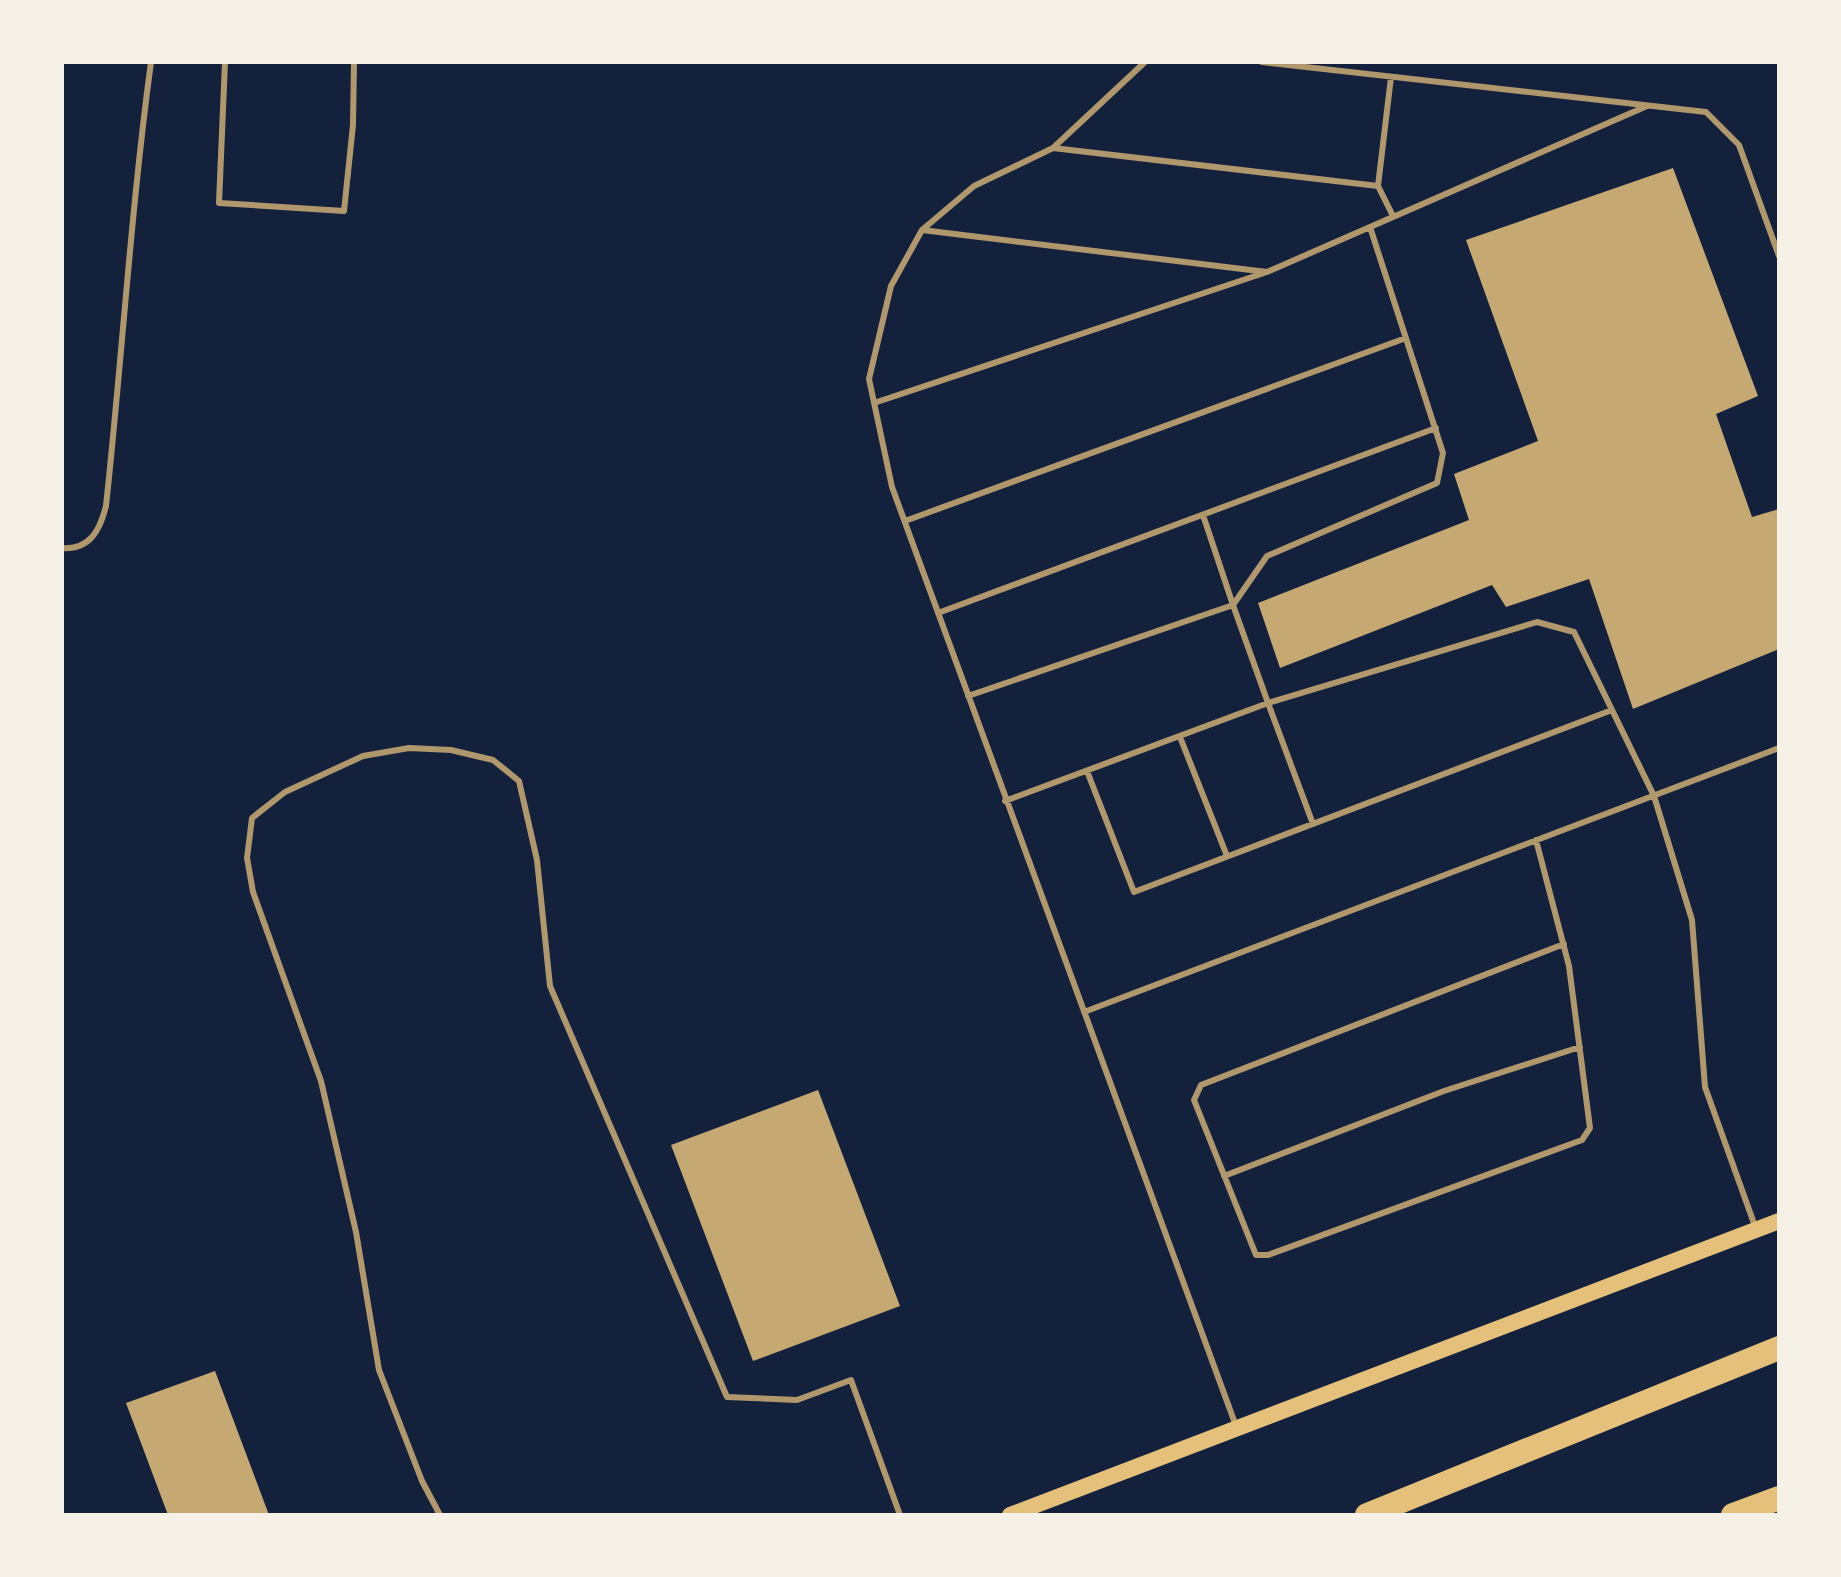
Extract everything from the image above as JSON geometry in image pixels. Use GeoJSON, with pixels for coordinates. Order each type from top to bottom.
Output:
{"type":"FeatureCollection","features":[{"type":"Feature","properties":{"kind":"highway"},"geometry":{"type":"LineString","coordinates":[[1367,1515],[1779,1348]]}},
{"type":"Feature","properties":{"kind":"highway"},"geometry":{"type":"LineString","coordinates":[[1733,1515],[1779,1498]]}},
{"type":"Feature","properties":{"kind":"main road"},"geometry":{"type":"LineString","coordinates":[[1010,1515],[1779,1221]]}},
{"type":"Feature","properties":{"kind":"lane"},"geometry":{"type":"LineString","coordinates":[[62,548],[73,549],[89,542],[101,526],[106,506],[127,302],[137,164],[151,62]]}},
{"type":"Feature","properties":{"kind":"lane"},"geometry":{"type":"LineString","coordinates":[[225,62],[219,203],[344,211],[353,125],[354,62]]}},
{"type":"Feature","properties":{"kind":"lane"},"geometry":{"type":"LineString","coordinates":[[1145,62],[1053,148],[974,186],[922,230],[891,286],[869,379],[892,487],[1237,1430]]}},
{"type":"Feature","properties":{"kind":"lane"},"geometry":{"type":"LineString","coordinates":[[1262,62],[1706,112],[1739,145],[1779,256]]}},
{"type":"Feature","properties":{"kind":"lane"},"geometry":{"type":"LineString","coordinates":[[1391,77],[1378,186],[1393,216]]}},
{"type":"Feature","properties":{"kind":"lane"},"geometry":{"type":"LineString","coordinates":[[874,403],[1267,272],[1647,106]]}},
{"type":"Feature","properties":{"kind":"lane"},"geometry":{"type":"LineString","coordinates":[[1053,148],[1378,186]]}},
{"type":"Feature","properties":{"kind":"lane"},"geometry":{"type":"LineString","coordinates":[[968,696],[1233,605],[1267,556],[1437,483],[1443,453],[1370,227]]}},
{"type":"Feature","properties":{"kind":"lane"},"geometry":{"type":"LineString","coordinates":[[922,230],[1267,272]]}},
{"type":"Feature","properties":{"kind":"lane"},"geometry":{"type":"LineString","coordinates":[[905,521],[1406,338]]}},
{"type":"Feature","properties":{"kind":"lane"},"geometry":{"type":"LineString","coordinates":[[938,613],[1436,428]]}},
{"type":"Feature","properties":{"kind":"lane"},"geometry":{"type":"LineString","coordinates":[[1203,515],[1313,824]]}},
{"type":"Feature","properties":{"kind":"lane"},"geometry":{"type":"LineString","coordinates":[[1005,801],[1268,703],[1537,622],[1574,632],[1654,796],[1692,920],[1705,1087],[1756,1229]]}},
{"type":"Feature","properties":{"kind":"lane"},"geometry":{"type":"LineString","coordinates":[[1087,771],[1134,892],[1612,710]]}},
{"type":"Feature","properties":{"kind":"lane"},"geometry":{"type":"LineString","coordinates":[[1180,737],[1227,856]]}},
{"type":"Feature","properties":{"kind":"lane"},"geometry":{"type":"LineString","coordinates":[[440,1515],[422,1481],[379,1370],[356,1232],[321,1081],[253,892],[247,858],[252,818],[285,792],[363,756],[409,748],[451,750],[493,760],[519,781],[537,860],[550,986],[727,1397],[797,1400],[851,1380],[900,1515]]}},
{"type":"Feature","properties":{"kind":"lane"},"geometry":{"type":"LineString","coordinates":[[1084,1012],[1779,748]]}},
{"type":"Feature","properties":{"kind":"lane"},"geometry":{"type":"LineString","coordinates":[[1536,840],[1564,944],[1569,966],[1590,1128],[1582,1140],[1283,1250],[1256,1255],[1194,1100],[1201,1085],[1564,944]]}},
{"type":"Feature","properties":{"kind":"lane"},"geometry":{"type":"LineString","coordinates":[[1224,1176],[1444,1091],[1580,1047]]}},
{"type":"Feature","properties":{"kind":"building"},"geometry":{"type":"Polygon","coordinates":[[[1673,168],[1758,396],[1716,414],[1752,517],[1779,509],[1779,649],[1633,709],[1589,579],[1506,607],[1492,585],[1280,668],[1258,603],[1469,520],[1454,474],[1538,441],[1466,240],[1673,168]]]}},
{"type":"Feature","properties":{"kind":"building"},"geometry":{"type":"Polygon","coordinates":[[[818,1090],[900,1306],[753,1361],[671,1145],[818,1090]]]}},
{"type":"Feature","properties":{"kind":"building"},"geometry":{"type":"Polygon","coordinates":[[[215,1371],[269,1515],[168,1515],[126,1403],[215,1371]]]}}]}
